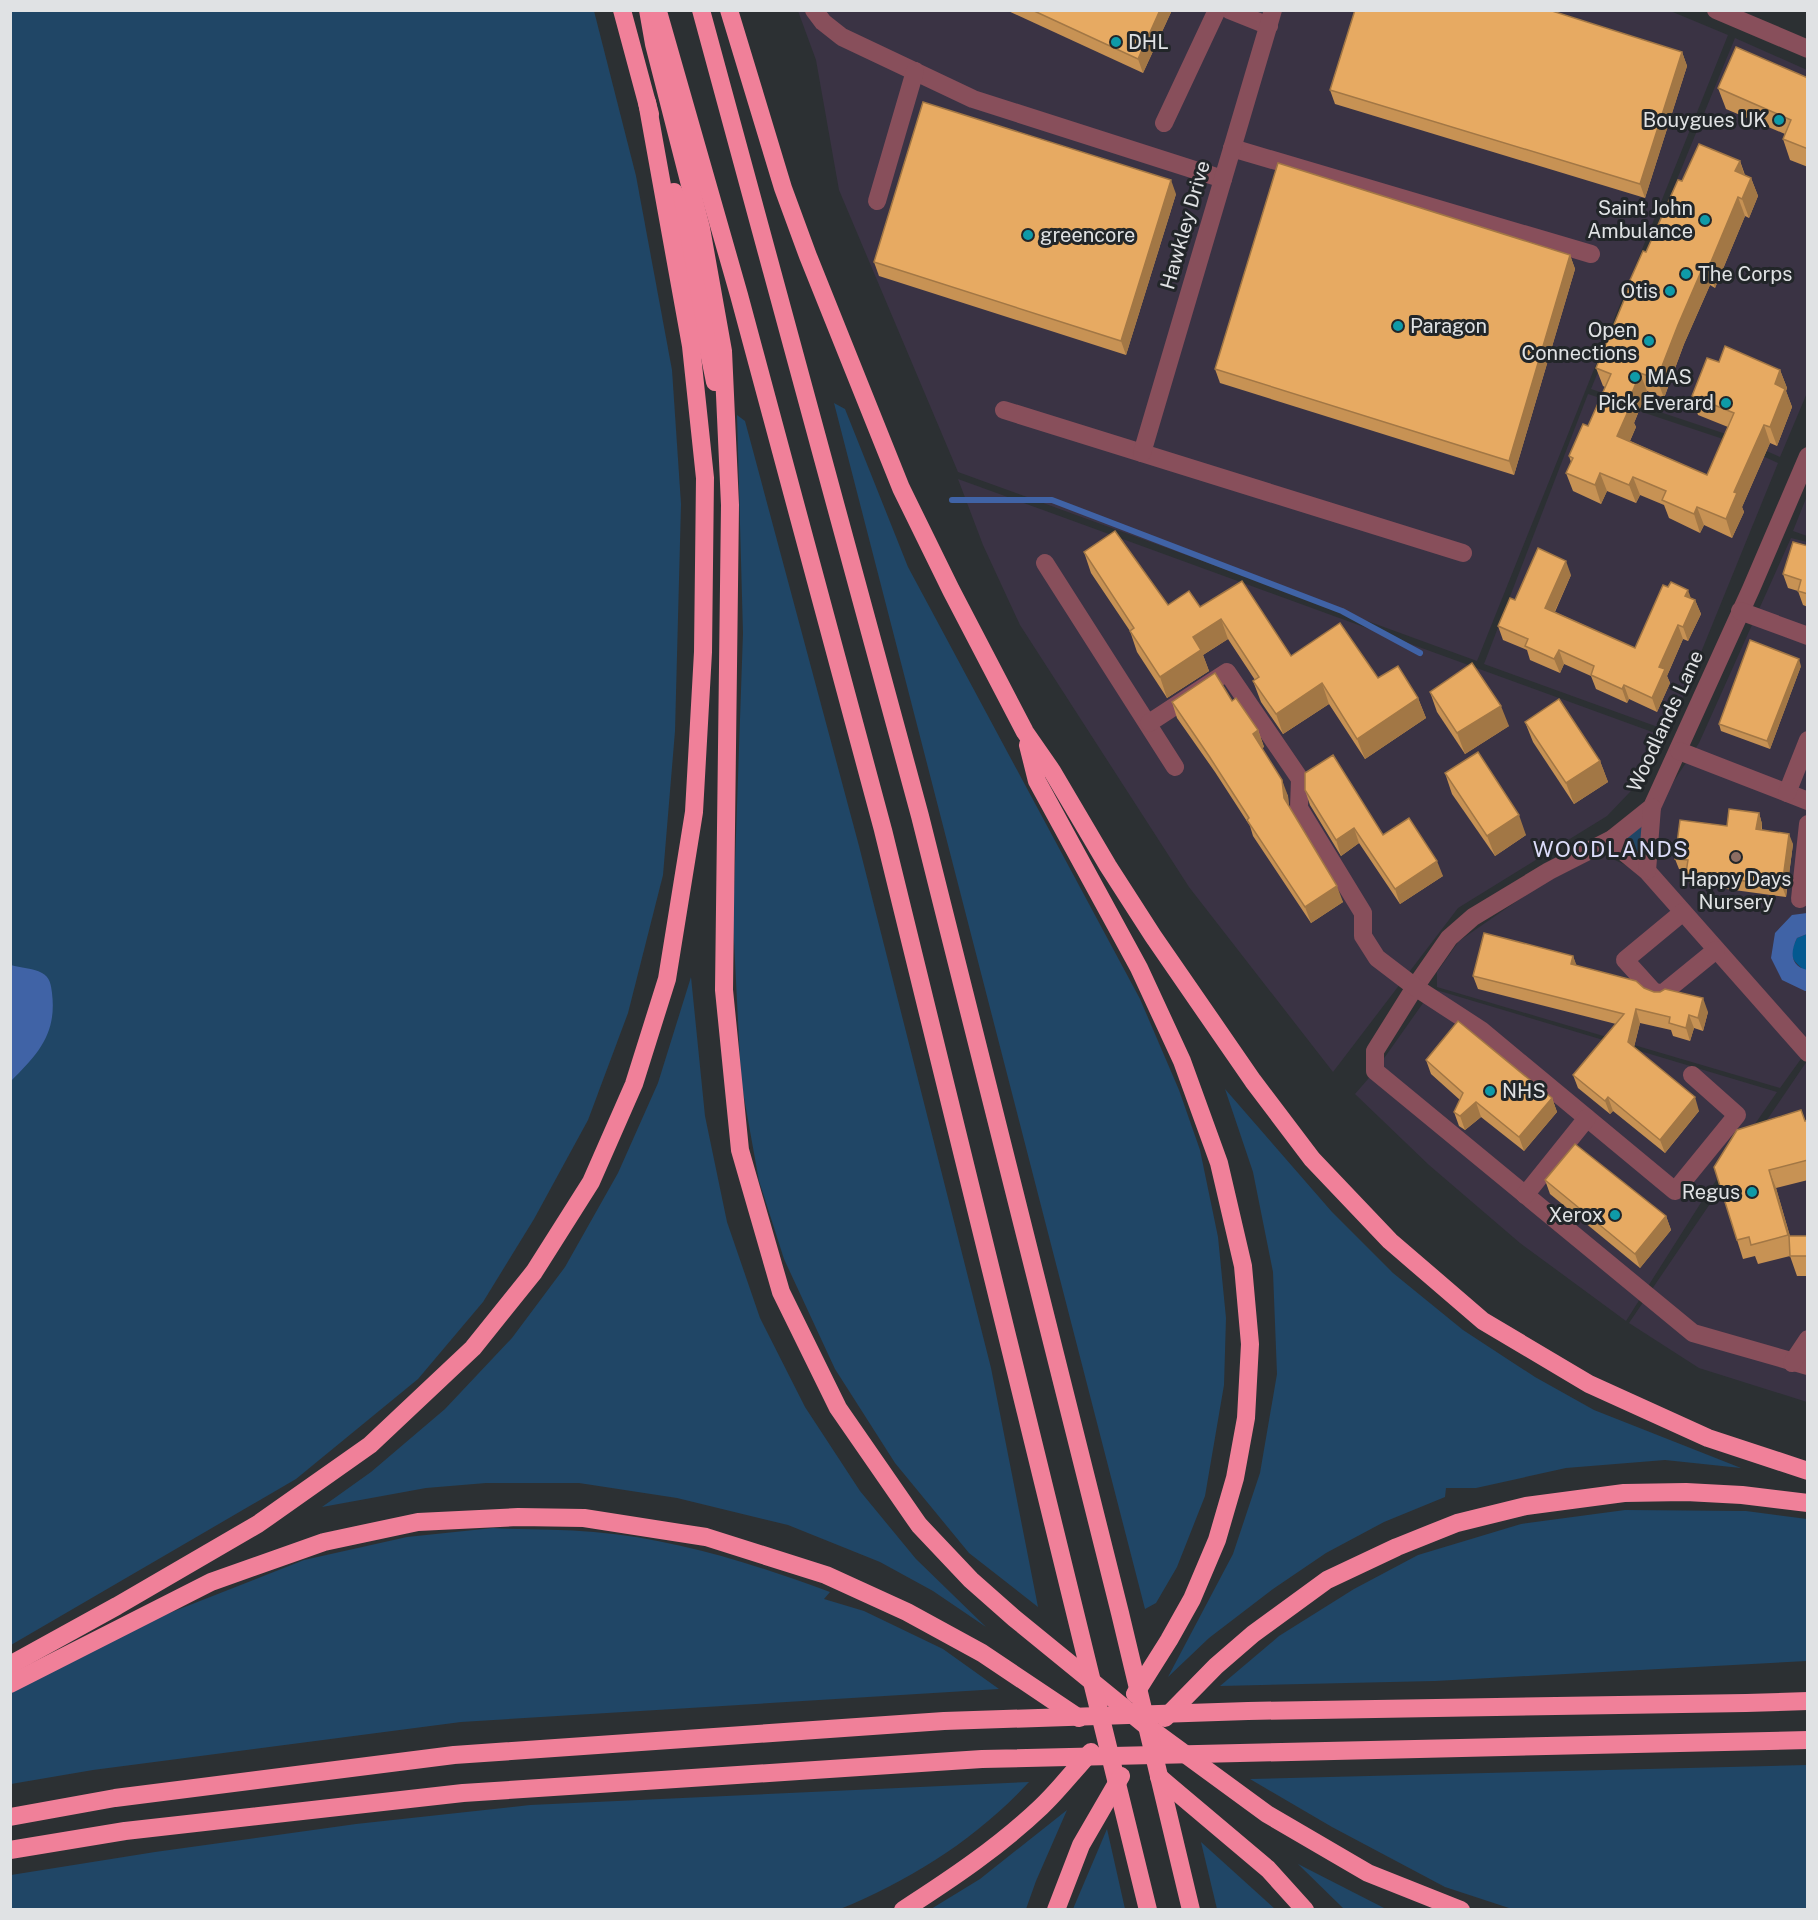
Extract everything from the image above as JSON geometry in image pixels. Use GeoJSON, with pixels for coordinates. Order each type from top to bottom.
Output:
{"type":"FeatureCollection","features":[{"type":"Feature","properties":{"kind":"highway"},"geometry":{"type":"LineString","coordinates":[[622,10],[683,223],[725,433]]}},
{"type":"Feature","properties":{"kind":"highway"},"geometry":{"type":"LineString","coordinates":[[648,10],[654,44],[701,228],[723,351],[730,504],[724,990],[740,1150],[781,1292],[838,1408],[919,1525],[971,1580],[1144,1724],[1267,1814],[1368,1873],[1461,1910]]}},
{"type":"Feature","properties":{"kind":"highway"},"geometry":{"type":"LineString","coordinates":[[658,10],[742,306],[883,830],[1148,1910]]}},
{"type":"Feature","properties":{"kind":"highway"},"geometry":{"type":"LineString","coordinates":[[701,10],[920,816],[1120,1613],[1191,1908]]}},
{"type":"Feature","properties":{"kind":"highway"},"geometry":{"type":"LineString","coordinates":[[729,10],[783,188],[901,488],[1024,732],[1052,771],[1108,866],[1153,936],[1253,1081],[1312,1160],[1390,1241],[1484,1321],[1589,1384],[1708,1438],[1808,1471]]}},
{"type":"Feature","properties":{"kind":"highway"},"geometry":{"type":"LineString","coordinates":[[10,1665],[258,1524],[370,1444],[473,1348],[534,1272],[591,1182],[634,1084],[668,979],[694,812],[703,652],[705,478],[692,346],[647,102]]}},
{"type":"Feature","properties":{"kind":"highway"},"geometry":{"type":"LineString","coordinates":[[907,1907],[999,1844],[1033,1813],[1117,1721],[1169,1640],[1192,1599],[1217,1540],[1235,1478],[1246,1418],[1250,1344],[1243,1266],[1220,1163],[1182,1061],[1139,968],[1037,781],[1024,732]]}},
{"type":"Feature","properties":{"kind":"highway"},"geometry":{"type":"LineString","coordinates":[[1056,1910],[1081,1845],[1108,1796],[1138,1750],[1161,1722],[1216,1666],[1252,1634],[1327,1580],[1396,1547],[1457,1523],[1526,1506],[1624,1493],[1686,1492],[1742,1495],[1808,1503]]}},
{"type":"Feature","properties":{"kind":"highway"},"geometry":{"type":"LineString","coordinates":[[10,1684],[211,1582],[324,1542],[418,1522],[518,1517],[584,1518],[706,1537],[826,1575],[907,1612],[982,1653],[1124,1748],[1268,1869],[1305,1910]]}},
{"type":"Feature","properties":{"kind":"highway"},"geometry":{"type":"LineString","coordinates":[[1746,1703],[1808,1693]]}},
{"type":"Feature","properties":{"kind":"highway"},"geometry":{"type":"LineString","coordinates":[[10,1817],[115,1798],[454,1755],[944,1721],[1248,1711],[1808,1701]]}},
{"type":"Feature","properties":{"kind":"highway"},"geometry":{"type":"LineString","coordinates":[[10,1850],[126,1831],[463,1793],[982,1759],[1808,1740]]}},
{"type":"Feature","properties":{"kind":"street"},"geometry":{"type":"LineString","coordinates":[[814,10],[823,22],[842,37],[973,99],[1223,179]]}},
{"type":"Feature","properties":{"kind":"street"},"geometry":{"type":"LineString","coordinates":[[1164,123],[1217,10]]}},
{"type":"Feature","properties":{"kind":"street"},"geometry":{"type":"LineString","coordinates":[[1229,10],[1271,18]]}},
{"type":"Feature","properties":{"kind":"street"},"geometry":{"type":"LineString","coordinates":[[1716,10],[1808,49]]}},
{"type":"Feature","properties":{"kind":"street","name":"Hawkley Drive"},"geometry":{"type":"LineString","coordinates":[[1142,453],[1271,18]]}},
{"type":"Feature","properties":{"kind":"street"},"geometry":{"type":"LineString","coordinates":[[877,201],[915,71]]}},
{"type":"Feature","properties":{"kind":"street"},"geometry":{"type":"LineString","coordinates":[[1232,148],[1591,254]]}},
{"type":"Feature","properties":{"kind":"street"},"geometry":{"type":"LineString","coordinates":[[1004,410],[1463,553]]}},
{"type":"Feature","properties":{"kind":"street","name":"Woodlands Lane"},"geometry":{"type":"LineString","coordinates":[[1526,1195],[1375,1071],[1375,1051],[1449,938],[1473,917],[1549,871],[1612,839],[1652,807],[1679,751],[1808,456]]}},
{"type":"Feature","properties":{"kind":"street"},"geometry":{"type":"LineString","coordinates":[[1045,563],[1175,767]]}},
{"type":"Feature","properties":{"kind":"street"},"geometry":{"type":"LineString","coordinates":[[1740,611],[1808,636]]}},
{"type":"Feature","properties":{"kind":"street"},"geometry":{"type":"LineString","coordinates":[[1149,723],[1227,672],[1300,779],[1299,808],[1363,913],[1364,936],[1377,958],[1415,987],[1481,1030],[1675,1191],[1737,1115],[1692,1075]]}},
{"type":"Feature","properties":{"kind":"street"},"geometry":{"type":"LineString","coordinates":[[1787,793],[1808,740]]}},
{"type":"Feature","properties":{"kind":"street"},"geometry":{"type":"LineString","coordinates":[[1679,751],[1808,801]]}},
{"type":"Feature","properties":{"kind":"street"},"geometry":{"type":"LineString","coordinates":[[1647,871],[1652,807]]}},
{"type":"Feature","properties":{"kind":"street"},"geometry":{"type":"LineString","coordinates":[[1800,898],[1808,824]]}},
{"type":"Feature","properties":{"kind":"street"},"geometry":{"type":"LineString","coordinates":[[1612,839],[1647,871],[1808,1053]]}},
{"type":"Feature","properties":{"kind":"street"},"geometry":{"type":"LineString","coordinates":[[1683,912],[1625,960],[1653,991],[1662,994],[1716,950]]}},
{"type":"Feature","properties":{"kind":"street"},"geometry":{"type":"LineString","coordinates":[[1587,1118],[1526,1195],[1693,1334],[1800,1364],[1808,1339]]}},
{"type":"Feature","properties":{"kind":"shaded area"},"geometry":{"type":"Polygon","coordinates":[[[1668,10],[1728,35],[1477,661],[958,472],[839,190],[816,60],[798,11],[1668,10]]]}},
{"type":"Feature","properties":{"kind":"shaded area"},"geometry":{"type":"Polygon","coordinates":[[[10,11],[594,11],[636,176],[672,370],[681,504],[675,731],[663,875],[628,1013],[588,1120],[534,1219],[483,1302],[418,1379],[296,1479],[11,1645],[10,11]]]}},
{"type":"Feature","properties":{"kind":"shaded area"},"geometry":{"type":"Polygon","coordinates":[[[1735,38],[1807,70],[1807,393],[1780,457],[1735,437],[1591,389],[1735,38]]]}},
{"type":"Feature","properties":{"kind":"shaded area"},"geometry":{"type":"Polygon","coordinates":[[[1588,394],[1732,442],[1778,463],[1669,731],[1484,664],[1588,394]]]}},
{"type":"Feature","properties":{"kind":"shaded area"},"geometry":{"type":"Polygon","coordinates":[[[834,403],[845,409],[908,567],[1140,999],[1179,1090],[1200,1150],[1218,1237],[1226,1318],[1224,1385],[1205,1496],[1177,1567],[1156,1603],[1145,1609],[834,403]]]}},
{"type":"Feature","properties":{"kind":"shaded area"},"geometry":{"type":"Polygon","coordinates":[[[737,415],[745,421],[859,846],[991,1368],[1038,1607],[969,1553],[895,1463],[835,1369],[784,1259],[759,1181],[741,1081],[733,921],[743,633],[737,415]]]}},
{"type":"Feature","properties":{"kind":"shaded area"},"geometry":{"type":"Polygon","coordinates":[[[958,479],[1666,737],[1651,770],[1607,816],[1458,908],[1333,1072],[1189,887],[1020,625],[983,545],[958,479]]]}},
{"type":"Feature","properties":{"kind":"shaded area"},"geometry":{"type":"Polygon","coordinates":[[[1807,496],[1807,536],[1793,531],[1807,496]]]}},
{"type":"Feature","properties":{"kind":"shaded area"},"geometry":{"type":"Polygon","coordinates":[[[1791,538],[1807,542],[1807,1044],[1656,871],[1658,805],[1699,743],[1791,538]]]}},
{"type":"Feature","properties":{"kind":"shaded area"},"geometry":{"type":"Polygon","coordinates":[[[1643,822],[1643,860],[1622,838],[1643,822]]]}},
{"type":"Feature","properties":{"kind":"shaded area"},"geometry":{"type":"Polygon","coordinates":[[[1602,854],[1636,870],[1803,1056],[1780,1088],[1437,987],[1437,972],[1459,941],[1540,885],[1602,854]]]}},
{"type":"Feature","properties":{"kind":"shaded area"},"geometry":{"type":"Polygon","coordinates":[[[1807,913],[1807,934],[1797,938],[1793,948],[1795,962],[1807,970],[1807,991],[1805,991],[1782,980],[1771,958],[1775,933],[1792,915],[1807,913]]]}},
{"type":"Feature","properties":{"kind":"shaded area"},"geometry":{"type":"Polygon","coordinates":[[[1807,934],[1807,970],[1804,970],[1796,963],[1792,952],[1797,938],[1807,934]]]}},
{"type":"Feature","properties":{"kind":"shaded area"},"geometry":{"type":"Polygon","coordinates":[[[11,965],[35,970],[47,977],[50,981],[53,1007],[52,1020],[44,1042],[30,1062],[11,1081],[11,965]]]}},
{"type":"Feature","properties":{"kind":"shaded area"},"geometry":{"type":"Polygon","coordinates":[[[691,977],[705,1116],[727,1222],[760,1318],[805,1407],[860,1491],[916,1559],[986,1627],[933,1591],[880,1562],[788,1525],[677,1498],[579,1483],[486,1483],[426,1488],[322,1507],[371,1472],[445,1409],[512,1338],[565,1267],[618,1173],[658,1083],[691,977]]]}},
{"type":"Feature","properties":{"kind":"shaded area"},"geometry":{"type":"Polygon","coordinates":[[[1433,989],[1777,1092],[1702,1201],[1626,1321],[1520,1243],[1429,1165],[1355,1094],[1375,1071],[1433,989]]]}},
{"type":"Feature","properties":{"kind":"shaded area"},"geometry":{"type":"Polygon","coordinates":[[[1807,1061],[1807,1402],[1699,1368],[1629,1323],[1807,1061]]]}},
{"type":"Feature","properties":{"kind":"shaded area"},"geometry":{"type":"Polygon","coordinates":[[[1225,1089],[1332,1212],[1393,1273],[1463,1330],[1535,1377],[1594,1410],[1741,1468],[1665,1460],[1566,1468],[1476,1488],[1446,1488],[1445,1497],[1384,1522],[1326,1553],[1273,1589],[1209,1638],[1168,1677],[1233,1554],[1260,1473],[1277,1374],[1273,1272],[1253,1172],[1225,1089]]]}},
{"type":"Feature","properties":{"kind":"shaded area"},"geometry":{"type":"Polygon","coordinates":[[[1625,1510],[1746,1511],[1807,1519],[1807,1661],[1435,1681],[1220,1686],[1279,1636],[1354,1589],[1418,1555],[1521,1524],[1625,1510]]]}},
{"type":"Feature","properties":{"kind":"shaded area"},"geometry":{"type":"Polygon","coordinates":[[[493,1528],[625,1535],[714,1554],[773,1572],[830,1592],[824,1599],[864,1611],[943,1649],[999,1689],[461,1722],[93,1770],[11,1784],[11,1690],[149,1621],[304,1560],[407,1537],[493,1528]]]}},
{"type":"Feature","properties":{"kind":"shaded area"},"geometry":{"type":"Polygon","coordinates":[[[1807,1765],[1807,1910],[1512,1909],[1445,1887],[1332,1827],[1250,1779],[1807,1765]]]}},
{"type":"Feature","properties":{"kind":"shaded area"},"geometry":{"type":"Polygon","coordinates":[[[1029,1782],[1009,1803],[965,1840],[892,1885],[840,1909],[11,1909],[11,1875],[356,1824],[530,1805],[1029,1782]]]}},
{"type":"Feature","properties":{"kind":"shaded area"},"geometry":{"type":"Polygon","coordinates":[[[1067,1810],[1026,1909],[931,1909],[980,1879],[1067,1810]]]}},
{"type":"Feature","properties":{"kind":"shaded area"},"geometry":{"type":"Polygon","coordinates":[[[1107,1829],[1125,1909],[1073,1909],[1107,1829]]]}},
{"type":"Feature","properties":{"kind":"shaded area"},"geometry":{"type":"Polygon","coordinates":[[[1201,1842],[1275,1909],[1217,1909],[1201,1842]]]}},
{"type":"Feature","properties":{"kind":"shaded area"},"geometry":{"type":"Polygon","coordinates":[[[1298,1864],[1386,1909],[1344,1909],[1298,1864]]]}},
{"type":"Feature","properties":{"kind":"building","name":"DHL"},"geometry":{"type":"Polygon","coordinates":[[[1032,10],[1160,10],[1138,59],[1032,10]]]}},
{"type":"Feature","properties":{"kind":"building"},"geometry":{"type":"Polygon","coordinates":[[[1355,10],[1549,10],[1682,52],[1640,184],[1330,90],[1355,10]]]}},
{"type":"Feature","properties":{"kind":"building"},"geometry":{"type":"Polygon","coordinates":[[[1736,47],[1808,78],[1808,149],[1783,139],[1791,120],[1718,88],[1736,47]]]}},
{"type":"Feature","properties":{"kind":"building","name":"greencore"},"geometry":{"type":"Polygon","coordinates":[[[923,102],[1171,180],[1121,341],[874,262],[923,102]]]}},
{"type":"Feature","properties":{"kind":"building"},"geometry":{"type":"Polygon","coordinates":[[[1699,144],[1740,161],[1735,171],[1751,178],[1742,199],[1738,197],[1708,269],[1703,267],[1657,379],[1640,373],[1626,408],[1629,409],[1617,436],[1707,475],[1734,413],[1692,396],[1707,358],[1719,362],[1725,346],[1780,370],[1775,384],[1785,389],[1770,427],[1764,425],[1734,492],[1737,493],[1726,519],[1697,507],[1694,514],[1662,500],[1666,491],[1633,477],[1629,485],[1600,473],[1595,485],[1566,473],[1573,458],[1569,456],[1583,424],[1588,426],[1611,374],[1596,368],[1629,288],[1627,287],[1643,251],[1646,252],[1678,180],[1682,181],[1699,144]]]}},
{"type":"Feature","properties":{"kind":"building","name":"Paragon"},"geometry":{"type":"Polygon","coordinates":[[[1278,163],[1570,255],[1509,461],[1215,369],[1278,163]]]}},
{"type":"Feature","properties":{"kind":"building"},"geometry":{"type":"Polygon","coordinates":[[[1115,531],[1168,605],[1189,591],[1200,607],[1242,581],[1291,656],[1340,623],[1378,678],[1398,666],[1418,698],[1357,739],[1322,683],[1276,714],[1253,681],[1259,677],[1221,619],[1193,637],[1201,650],[1160,677],[1130,631],[1134,628],[1084,552],[1115,531]]]}},
{"type":"Feature","properties":{"kind":"building"},"geometry":{"type":"Polygon","coordinates":[[[1793,542],[1808,546],[1808,594],[1798,591],[1801,580],[1783,574],[1793,542]]]}},
{"type":"Feature","properties":{"kind":"building"},"geometry":{"type":"Polygon","coordinates":[[[1538,548],[1566,561],[1545,608],[1635,648],[1663,585],[1668,587],[1671,582],[1688,590],[1685,596],[1695,600],[1683,627],[1678,625],[1659,667],[1665,669],[1652,698],[1624,685],[1622,689],[1591,675],[1594,666],[1559,650],[1554,659],[1525,646],[1528,639],[1498,626],[1510,598],[1515,600],[1538,548]]]}},
{"type":"Feature","properties":{"kind":"building"},"geometry":{"type":"Polygon","coordinates":[[[1750,640],[1799,659],[1767,741],[1719,724],[1750,640]]]}},
{"type":"Feature","properties":{"kind":"building"},"geometry":{"type":"Polygon","coordinates":[[[1472,663],[1501,706],[1457,733],[1430,692],[1472,663]]]}},
{"type":"Feature","properties":{"kind":"building"},"geometry":{"type":"Polygon","coordinates":[[[1215,673],[1232,701],[1236,698],[1258,730],[1253,734],[1282,780],[1284,798],[1337,886],[1305,907],[1172,702],[1215,673]]]}},
{"type":"Feature","properties":{"kind":"building"},"geometry":{"type":"Polygon","coordinates":[[[1559,699],[1600,761],[1566,783],[1525,722],[1559,699]]]}},
{"type":"Feature","properties":{"kind":"building"},"geometry":{"type":"Polygon","coordinates":[[[1478,752],[1519,815],[1487,836],[1445,773],[1478,752]]]}},
{"type":"Feature","properties":{"kind":"building"},"geometry":{"type":"Polygon","coordinates":[[[1333,755],[1383,835],[1409,818],[1437,861],[1395,889],[1354,828],[1336,840],[1305,790],[1305,773],[1333,755]]]}},
{"type":"Feature","properties":{"kind":"building","name":"Happy Days Nursery"},"geometry":{"type":"Polygon","coordinates":[[[1729,809],[1759,813],[1756,829],[1789,834],[1782,886],[1686,873],[1688,860],[1675,859],[1680,820],[1727,826],[1729,809]]]}},
{"type":"Feature","properties":{"kind":"building"},"geometry":{"type":"Polygon","coordinates":[[[1484,933],[1573,956],[1571,964],[1636,981],[1644,988],[1654,992],[1665,989],[1703,998],[1698,1018],[1689,1015],[1686,1028],[1669,1023],[1670,1017],[1636,1009],[1628,1042],[1695,1097],[1660,1140],[1608,1097],[1605,1101],[1573,1075],[1624,1014],[1473,976],[1484,933]]]}},
{"type":"Feature","properties":{"kind":"building","name":"NHS"},"geometry":{"type":"Polygon","coordinates":[[[1458,1021],[1552,1098],[1519,1137],[1476,1102],[1460,1116],[1454,1112],[1463,1093],[1426,1060],[1458,1021]]]}},
{"type":"Feature","properties":{"kind":"building","name":"Regus"},"geometry":{"type":"Polygon","coordinates":[[[1801,1110],[1805,1121],[1808,1120],[1808,1160],[1769,1170],[1788,1235],[1751,1245],[1749,1237],[1737,1240],[1714,1167],[1737,1130],[1801,1110]]]}},
{"type":"Feature","properties":{"kind":"building","name":"Xerox"},"geometry":{"type":"Polygon","coordinates":[[[1575,1144],[1666,1216],[1635,1254],[1545,1180],[1575,1144]]]}},
{"type":"Feature","properties":{"kind":"building"},"geometry":{"type":"Polygon","coordinates":[[[1789,1236],[1808,1236],[1808,1256],[1790,1256],[1789,1236]]]}},
{"type":"Feature","properties":{"kind":"waterway"},"geometry":{"type":"LineString","coordinates":[[952,500],[1052,500],[1342,611],[1420,653]]}},
{"type":"Feature","properties":{"kind":"place","name":"DHL"},"geometry":{"type":"Point","coordinates":[1116,42]}},
{"type":"Feature","properties":{"kind":"place","name":"Bouygues UK"},"geometry":{"type":"Point","coordinates":[1779,120]}},
{"type":"Feature","properties":{"kind":"place","name":"Saint John Ambulance"},"geometry":{"type":"Point","coordinates":[1705,220]}},
{"type":"Feature","properties":{"kind":"place","name":"greencore"},"geometry":{"type":"Point","coordinates":[1028,235]}},
{"type":"Feature","properties":{"kind":"place","name":"The Corps"},"geometry":{"type":"Point","coordinates":[1686,274]}},
{"type":"Feature","properties":{"kind":"place","name":"Otis"},"geometry":{"type":"Point","coordinates":[1670,291]}},
{"type":"Feature","properties":{"kind":"place","name":"Paragon"},"geometry":{"type":"Point","coordinates":[1398,326]}},
{"type":"Feature","properties":{"kind":"place","name":"Open Connections"},"geometry":{"type":"Point","coordinates":[1649,341]}},
{"type":"Feature","properties":{"kind":"place","name":"MAS"},"geometry":{"type":"Point","coordinates":[1635,377]}},
{"type":"Feature","properties":{"kind":"place","name":"Pick Everard"},"geometry":{"type":"Point","coordinates":[1726,403]}},
{"type":"Feature","properties":{"kind":"place","name":"Happy Days Nursery"},"geometry":{"type":"Point","coordinates":[1736,857]}},
{"type":"Feature","properties":{"kind":"place","name":"NHS"},"geometry":{"type":"Point","coordinates":[1490,1091]}},
{"type":"Feature","properties":{"kind":"place","name":"Regus"},"geometry":{"type":"Point","coordinates":[1752,1192]}},
{"type":"Feature","properties":{"kind":"place","name":"Xerox"},"geometry":{"type":"Point","coordinates":[1615,1215]}},
{"type":"Feature","properties":{"kind":"district","name":"WOODLANDS"},"geometry":{"type":"Point","coordinates":[1611,849]}}]}
